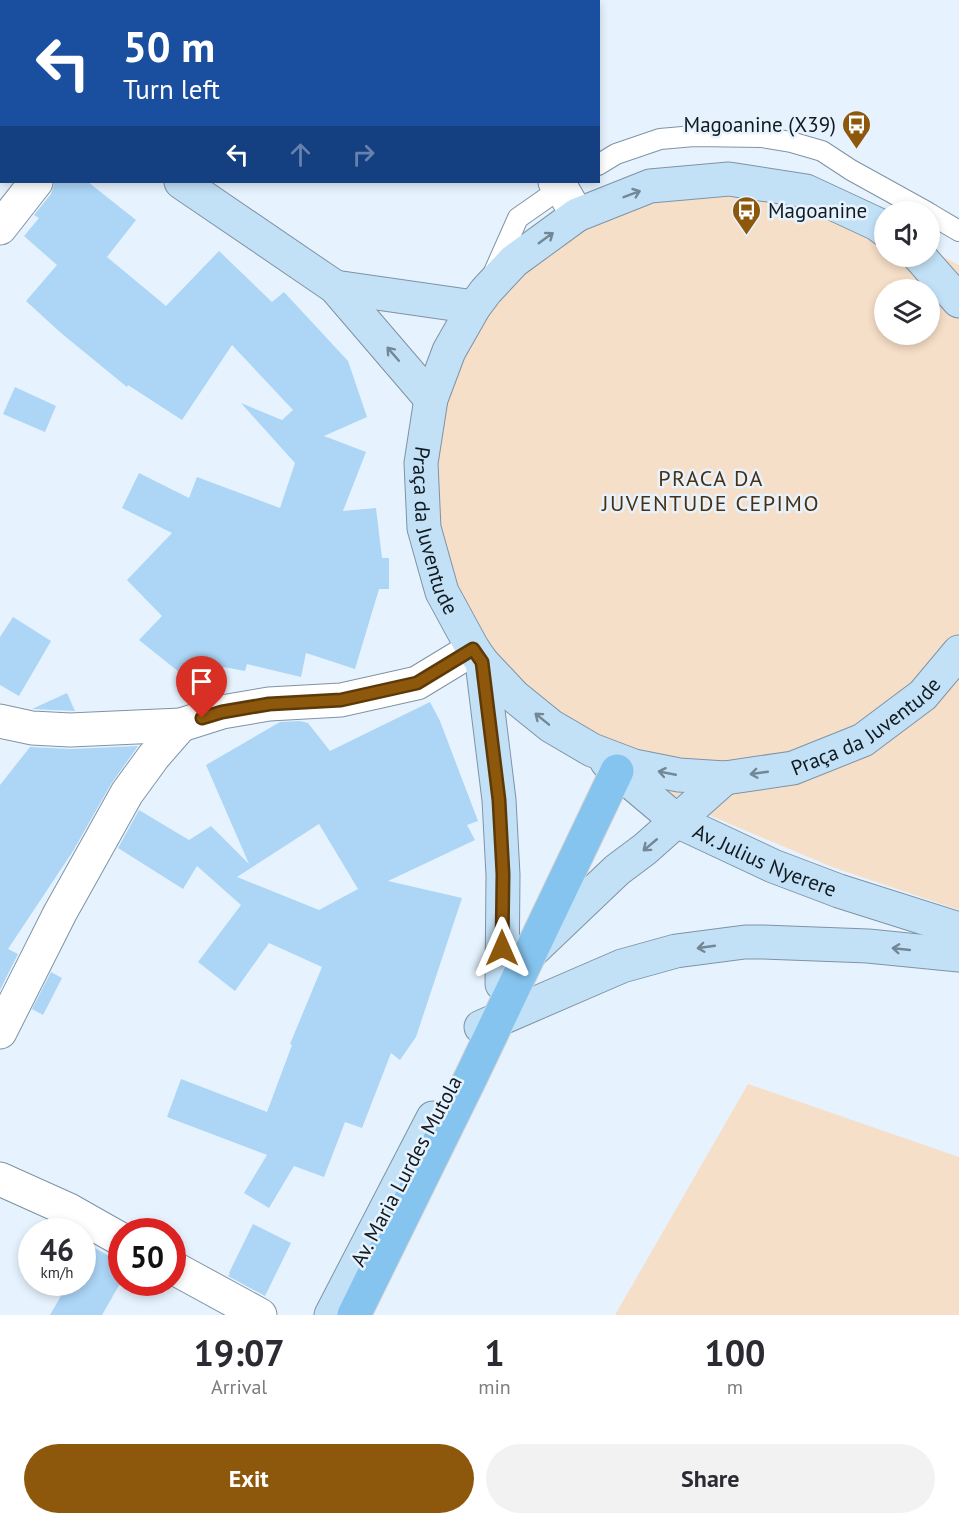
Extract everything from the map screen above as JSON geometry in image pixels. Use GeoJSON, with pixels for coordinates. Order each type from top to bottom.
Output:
{"type":"FeatureCollection","features":[{"type":"Feature","properties":{"kind":"main road","name":"Praça da Juventude"},"geometry":{"type":"LineString","coordinates":[[874,224],[806,191],[729,179],[650,186],[577,215],[514,261],[480,299],[449,351],[431,399],[421,463],[424,528],[442,592],[477,655],[514,696],[550,726],[592,750],[634,766],[679,775],[725,778],[793,768],[863,740],[923,695],[959,652]]}},
{"type":"Feature","properties":{"kind":"main road"},"geometry":{"type":"LineString","coordinates":[[182,183],[335,287],[431,399]]}},
{"type":"Feature","properties":{"kind":"main road"},"geometry":{"type":"LineString","coordinates":[[940,261],[959,267]]}},
{"type":"Feature","properties":{"kind":"main road"},"geometry":{"type":"LineString","coordinates":[[929,267],[959,301]]}},
{"type":"Feature","properties":{"kind":"main road"},"geometry":{"type":"LineString","coordinates":[[335,287],[480,299]]}},
{"type":"Feature","properties":{"kind":"main road"},"geometry":{"type":"LineString","coordinates":[[477,655],[499,800],[503,874],[502,984]]}},
{"type":"Feature","properties":{"kind":"main road","name":"Av. Julius Nyerere"},"geometry":{"type":"LineString","coordinates":[[592,750],[677,821],[773,866],[839,891],[959,929]]}},
{"type":"Feature","properties":{"kind":"main road"},"geometry":{"type":"LineString","coordinates":[[354,1315],[617,771]]}},
{"type":"Feature","properties":{"kind":"main road"},"geometry":{"type":"LineString","coordinates":[[502,984],[532,950],[617,870],[645,849],[725,778]]}},
{"type":"Feature","properties":{"kind":"main road"},"geometry":{"type":"LineString","coordinates":[[481,1027],[622,966],[676,951],[745,942],[763,942],[868,946],[959,955]]}},
{"type":"Feature","properties":{"kind":"main road","name":"Av. Maria Lurdes Mutola"},"geometry":{"type":"LineString","coordinates":[[331,1315],[502,984]]}},
{"type":"Feature","properties":{"kind":"street"},"geometry":{"type":"LineString","coordinates":[[0,228],[35,183]]}},
{"type":"Feature","properties":{"kind":"street"},"geometry":{"type":"LineString","coordinates":[[562,183],[577,215]]}},
{"type":"Feature","properties":{"kind":"street"},"geometry":{"type":"LineString","coordinates":[[0,721],[32,728],[70,730],[181,725],[222,712],[269,704],[341,700],[417,683],[477,655]]}},
{"type":"Feature","properties":{"kind":"street"},"geometry":{"type":"LineString","coordinates":[[0,1032],[60,913],[127,793],[154,756],[181,725]]}},
{"type":"Feature","properties":{"kind":"street"},"geometry":{"type":"LineString","coordinates":[[0,1179],[69,1210],[108,1232]]}},
{"type":"Feature","properties":{"kind":"street"},"geometry":{"type":"LineString","coordinates":[[186,1275],[260,1315]]}},
{"type":"Feature","properties":{"kind":"lane"},"geometry":{"type":"LineString","coordinates":[[600,164],[616,154],[660,139],[694,136],[762,137],[791,142],[822,152],[907,201]]}},
{"type":"Feature","properties":{"kind":"lane"},"geometry":{"type":"LineString","coordinates":[[480,299],[518,218],[562,183]]}},
{"type":"Feature","properties":{"kind":"lane"},"geometry":{"type":"LineString","coordinates":[[940,220],[959,231]]}},
{"type":"Feature","properties":{"kind":"lane"},"geometry":{"type":"LineString","coordinates":[[793,768],[865,756],[941,697],[959,671]]}},
{"type":"Feature","properties":{"kind":"shaded area"},"geometry":{"type":"Polygon","coordinates":[[[729,179],[874,225],[874,267],[940,267],[940,255],[959,265],[959,910],[832,867],[711,816],[592,750],[514,696],[424,528],[449,351],[577,215],[729,179]]]}},
{"type":"Feature","properties":{"kind":"shaded area"},"geometry":{"type":"Polygon","coordinates":[[[748,1084],[959,1157],[959,1315],[615,1315],[748,1084]]]}},
{"type":"Feature","properties":{"kind":"building"},"geometry":{"type":"Polygon","coordinates":[[[54,183],[89,183],[136,220],[107,257],[166,306],[219,251],[272,302],[284,292],[348,361],[367,417],[324,436],[366,452],[343,511],[376,508],[382,558],[389,558],[389,589],[379,589],[355,669],[306,653],[301,677],[247,664],[245,671],[224,667],[204,692],[139,640],[162,616],[127,580],[172,533],[122,508],[139,473],[189,498],[197,477],[280,508],[295,463],[241,403],[282,420],[293,410],[232,345],[182,420],[128,385],[127,387],[26,301],[57,265],[24,236],[39,218],[34,215],[51,194],[54,183]]]}},
{"type":"Feature","properties":{"kind":"building"},"geometry":{"type":"Polygon","coordinates":[[[15,387],[56,406],[45,432],[3,414],[15,387]]]}},
{"type":"Feature","properties":{"kind":"building"},"geometry":{"type":"Polygon","coordinates":[[[13,617],[51,641],[19,696],[0,685],[0,637],[13,617]]]}},
{"type":"Feature","properties":{"kind":"building"},"geometry":{"type":"Polygon","coordinates":[[[67,693],[75,711],[32,709],[67,693]]]}},
{"type":"Feature","properties":{"kind":"building"},"geometry":{"type":"Polygon","coordinates":[[[430,702],[440,721],[478,821],[467,825],[475,840],[388,881],[462,898],[416,1037],[400,1060],[391,1053],[362,1128],[345,1122],[324,1177],[294,1166],[269,1208],[244,1193],[267,1155],[167,1117],[181,1079],[267,1112],[292,1045],[290,1044],[322,967],[269,943],[235,991],[198,962],[241,905],[197,866],[183,889],[118,848],[139,810],[189,840],[211,826],[249,864],[206,765],[280,722],[308,723],[330,751],[430,702]],[[319,824],[237,877],[319,910],[358,889],[319,824]]]}},
{"type":"Feature","properties":{"kind":"building"},"geometry":{"type":"Polygon","coordinates":[[[138,746],[111,784],[73,851],[8,949],[18,954],[0,990],[0,785],[30,747],[71,749],[138,746]]]}},
{"type":"Feature","properties":{"kind":"building"},"geometry":{"type":"Polygon","coordinates":[[[51,972],[62,978],[43,1015],[32,1009],[51,972]]]}},
{"type":"Feature","properties":{"kind":"building"},"geometry":{"type":"Polygon","coordinates":[[[253,1224],[291,1243],[265,1296],[228,1276],[253,1224]]]}},
{"type":"Feature","properties":{"kind":"building"},"geometry":{"type":"Polygon","coordinates":[[[96,1249],[108,1255],[108,1296],[113,1296],[102,1315],[50,1315],[61,1296],[96,1296],[96,1249]]]}},
{"type":"Feature","properties":{"kind":"place","name":"Magoanine (X39)"},"geometry":{"type":"Point","coordinates":[857,150]}},
{"type":"Feature","properties":{"kind":"place","name":"Magoanine"},"geometry":{"type":"Point","coordinates":[747,236]}},
{"type":"Feature","properties":{"kind":"district","name":"PRACA DA JUVENTUDE CEPIMO"},"geometry":{"type":"Point","coordinates":[711,490]}},
{"type":"Feature","properties":{"kind":"route"},"geometry":{"type":"LineString","coordinates":[[202,718],[269,704],[341,700],[417,683],[473,649],[482,662],[499,800],[503,874],[502,948]]}}]}
